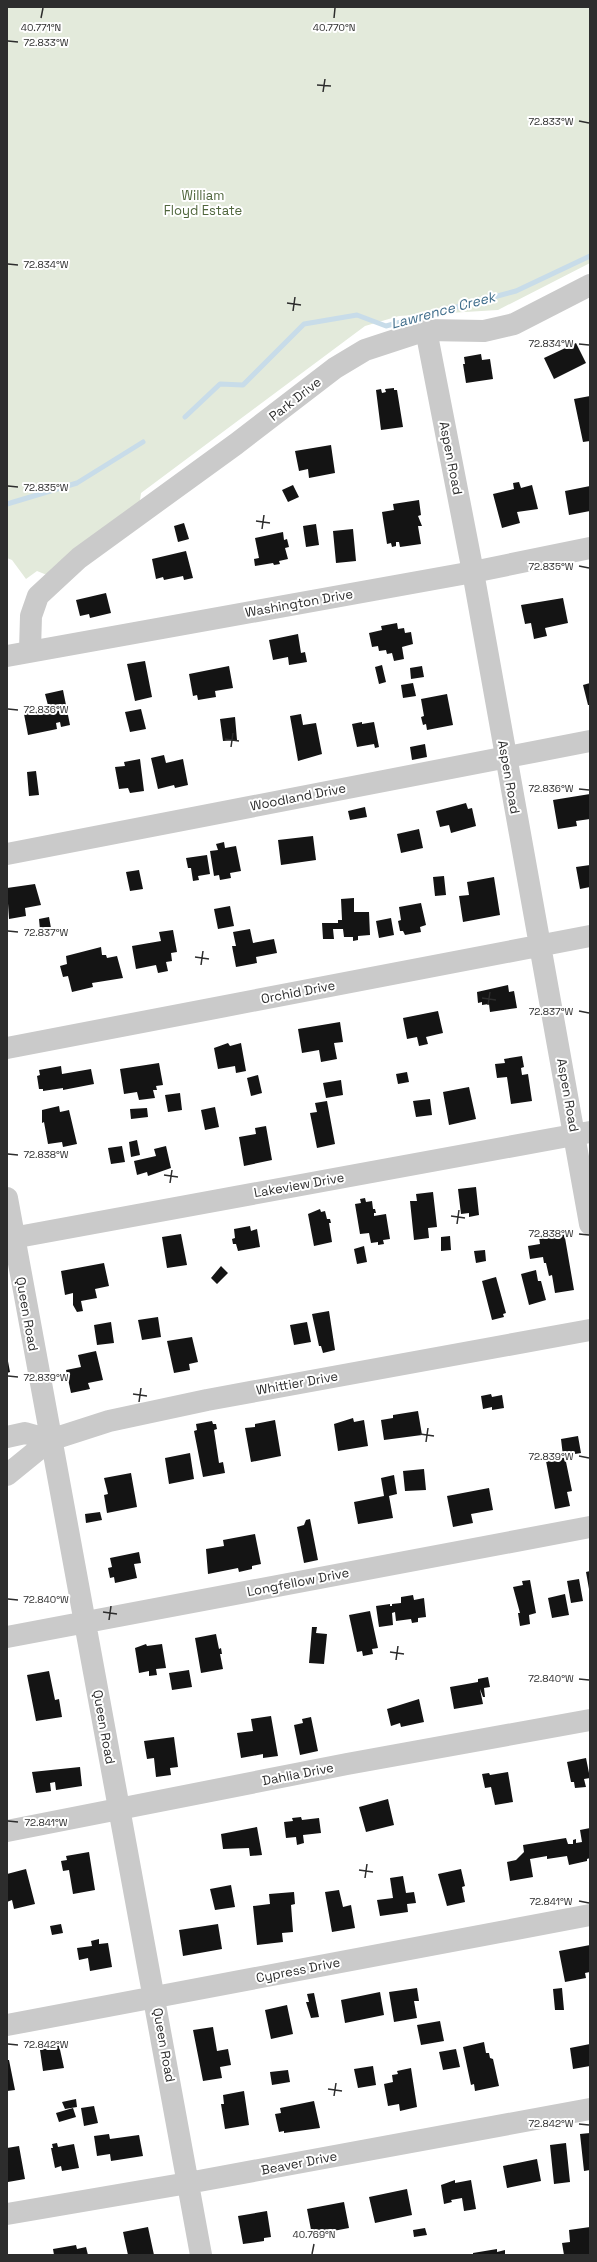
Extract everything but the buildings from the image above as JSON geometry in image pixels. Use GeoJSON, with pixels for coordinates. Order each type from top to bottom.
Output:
{"type":"FeatureCollection","features":[{"type":"Feature","properties":{"kind":"street","name":"Park Drive"},"geometry":{"type":"LineString","coordinates":[[30,650],[31,616],[38,596],[79,558],[236,444],[335,368],[365,350],[426,330],[484,331],[514,324],[590,285]]}},
{"type":"Feature","properties":{"kind":"street","name":"Aspen Road"},"geometry":{"type":"LineString","coordinates":[[426,330],[541,945],[582,1133],[590,1224]]}},
{"type":"Feature","properties":{"kind":"street","name":"Washington Drive"},"geometry":{"type":"LineString","coordinates":[[7,656],[30,650],[472,572],[590,548]]}},
{"type":"Feature","properties":{"kind":"street","name":"Woodland Drive"},"geometry":{"type":"LineString","coordinates":[[7,854],[590,741]]}},
{"type":"Feature","properties":{"kind":"street","name":"Orchid Drive"},"geometry":{"type":"LineString","coordinates":[[7,1048],[590,936]]}},
{"type":"Feature","properties":{"kind":"street","name":"Lakeview Drive"},"geometry":{"type":"LineString","coordinates":[[10,1238],[582,1133]]}},
{"type":"Feature","properties":{"kind":"street","name":"Queen Road"},"geometry":{"type":"LineString","coordinates":[[7,1198],[10,1238],[85,1622],[155,1996],[201,2255]]}},
{"type":"Feature","properties":{"kind":"street","name":"Whittier Drive"},"geometry":{"type":"LineString","coordinates":[[50,1440],[110,1421],[207,1400],[590,1330]]}},
{"type":"Feature","properties":{"kind":"street"},"geometry":{"type":"LineString","coordinates":[[7,1437],[25,1433],[50,1440]]}},
{"type":"Feature","properties":{"kind":"street"},"geometry":{"type":"LineString","coordinates":[[7,1475],[50,1440]]}},
{"type":"Feature","properties":{"kind":"street","name":"Longfellow Drive"},"geometry":{"type":"LineString","coordinates":[[7,1637],[590,1527]]}},
{"type":"Feature","properties":{"kind":"street","name":"Dahlia Drive"},"geometry":{"type":"LineString","coordinates":[[7,1831],[347,1764],[590,1720]]}},
{"type":"Feature","properties":{"kind":"street","name":"Cypress Drive"},"geometry":{"type":"LineString","coordinates":[[7,2026],[155,1996],[590,1915]]}},
{"type":"Feature","properties":{"kind":"street","name":"Beaver Drive"},"geometry":{"type":"LineString","coordinates":[[7,2214],[188,2183],[590,2109]]}},
{"type":"Feature","properties":{"kind":"green space","name":"William Floyd Estate"},"geometry":{"type":"Polygon","coordinates":[[[7,7],[590,7],[590,263],[498,310],[399,316],[365,326],[141,493],[139,508],[47,575],[37,571],[26,579],[12,560],[7,558],[7,7]]]}},
{"type":"Feature","properties":{"kind":"waterway","name":"Lawrence Creek"},"geometry":{"type":"LineString","coordinates":[[185,417],[220,384],[243,385],[304,324],[357,315],[386,326],[516,291],[590,256]]}},
{"type":"Feature","properties":{"kind":"waterway","name":"Lawrence Creek"},"geometry":{"type":"LineString","coordinates":[[7,504],[77,483],[143,442]]}}]}
